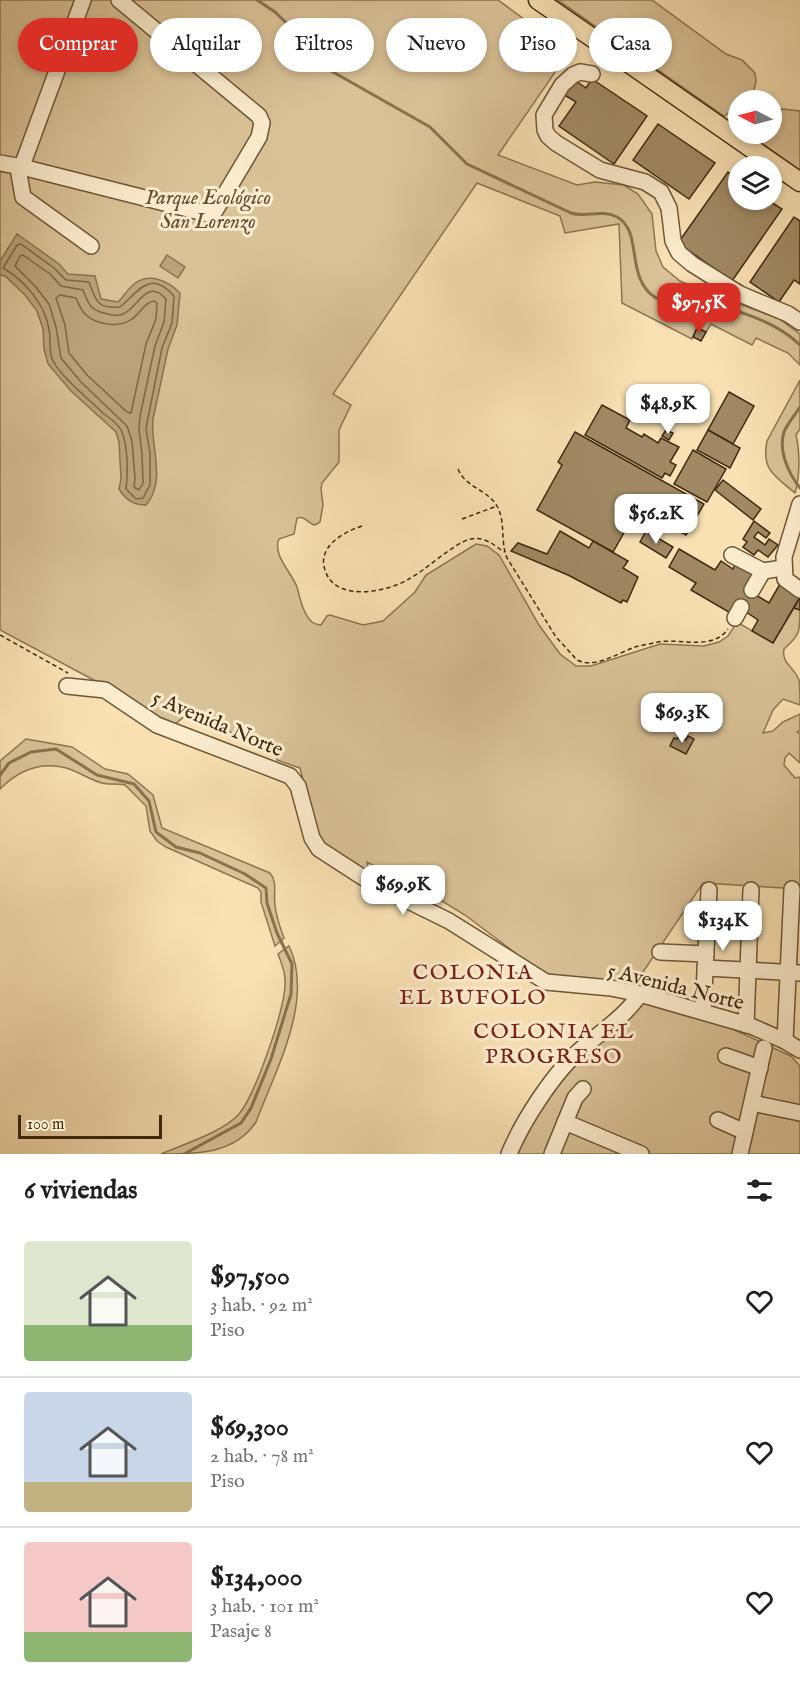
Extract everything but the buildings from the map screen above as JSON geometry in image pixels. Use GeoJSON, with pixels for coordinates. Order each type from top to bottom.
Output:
{"type":"FeatureCollection","features":[{"type":"Feature","properties":{"kind":"main road"},"geometry":{"type":"LineString","coordinates":[[537,0],[800,182]]}},
{"type":"Feature","properties":{"kind":"street"},"geometry":{"type":"LineString","coordinates":[[83,0],[22,167],[20,184],[23,197],[91,246]]}},
{"type":"Feature","properties":{"kind":"street"},"geometry":{"type":"LineString","coordinates":[[0,163],[208,214],[215,211],[259,137],[262,123],[259,116],[119,0]]}},
{"type":"Feature","properties":{"kind":"street"},"geometry":{"type":"LineString","coordinates":[[592,74],[580,72],[562,85],[544,115],[548,136],[590,165],[645,182],[661,192],[669,208],[673,241],[680,253],[692,264],[740,294],[788,314],[800,322]]}},
{"type":"Feature","properties":{"kind":"street"},"geometry":{"type":"LineString","coordinates":[[800,504],[784,557],[783,568],[788,582],[800,590]]}},
{"type":"Feature","properties":{"kind":"street"},"geometry":{"type":"LineString","coordinates":[[732,555],[763,571],[783,568]]}},
{"type":"Feature","properties":{"kind":"street"},"geometry":{"type":"LineString","coordinates":[[752,590],[763,571]]}},
{"type":"Feature","properties":{"kind":"street","name":"5 Avenida Norte"},"geometry":{"type":"LineString","coordinates":[[71,681],[105,690],[143,717],[164,728],[212,744],[290,776],[298,786],[312,838],[319,849],[370,882],[456,925],[546,982],[611,988],[640,994],[746,1025],[785,1041],[800,1050]]}},
{"type":"Feature","properties":{"kind":"street"},"geometry":{"type":"LineString","coordinates":[[703,1012],[709,890]]}},
{"type":"Feature","properties":{"kind":"street"},"geometry":{"type":"LineString","coordinates":[[746,1025],[751,890]]}},
{"type":"Feature","properties":{"kind":"street"},"geometry":{"type":"LineString","coordinates":[[785,1041],[794,973],[792,890]]}},
{"type":"Feature","properties":{"kind":"street"},"geometry":{"type":"LineString","coordinates":[[660,952],[748,970],[794,973]]}},
{"type":"Feature","properties":{"kind":"street"},"geometry":{"type":"LineString","coordinates":[[508,1154],[523,1125],[552,1082],[576,1053],[624,1014],[640,994]]}},
{"type":"Feature","properties":{"kind":"street"},"geometry":{"type":"LineString","coordinates":[[741,1154],[764,1048]]}},
{"type":"Feature","properties":{"kind":"street"},"geometry":{"type":"LineString","coordinates":[[726,1056],[760,1068]]}},
{"type":"Feature","properties":{"kind":"street"},"geometry":{"type":"LineString","coordinates":[[552,1154],[575,1098],[583,1089]]}},
{"type":"Feature","properties":{"kind":"street"},"geometry":{"type":"LineString","coordinates":[[752,1103],[800,1113]]}},
{"type":"Feature","properties":{"kind":"street"},"geometry":{"type":"LineString","coordinates":[[718,1120],[745,1132]]}},
{"type":"Feature","properties":{"kind":"street"},"geometry":{"type":"LineString","coordinates":[[565,1122],[641,1154]]}},
{"type":"Feature","properties":{"kind":"path"},"geometry":{"type":"LineString","coordinates":[[458,470],[462,478],[497,506],[502,519],[504,553]]}},
{"type":"Feature","properties":{"kind":"path"},"geometry":{"type":"LineString","coordinates":[[462,519],[497,506]]}},
{"type":"Feature","properties":{"kind":"path"},"geometry":{"type":"LineString","coordinates":[[362,526],[339,537],[329,546],[324,556],[327,576],[335,586],[343,591],[357,592],[395,586],[472,538],[492,543],[504,553],[556,637],[566,650],[581,662],[594,662],[638,646],[668,641],[698,643],[716,639],[727,632],[738,613]]}},
{"type":"Feature","properties":{"kind":"path"},"geometry":{"type":"LineString","coordinates":[[0,634],[71,681]]}},
{"type":"Feature","properties":{"kind":"green space","name":"Parque Ecológico San Lorenzo"},"geometry":{"type":"Polygon","coordinates":[[[0,0],[498,0],[523,18],[499,18],[499,72],[555,72],[498,155],[577,185],[595,182],[624,185],[638,194],[652,214],[656,251],[663,267],[680,281],[778,318],[800,334],[800,365],[788,353],[756,338],[752,345],[711,324],[706,332],[697,328],[692,339],[622,303],[619,224],[565,233],[560,216],[477,183],[333,394],[351,405],[339,430],[339,462],[322,483],[323,505],[320,522],[315,525],[302,518],[297,518],[294,534],[279,539],[280,558],[295,582],[304,610],[312,622],[321,625],[330,615],[363,625],[383,621],[415,592],[426,575],[476,544],[487,546],[499,555],[539,625],[560,654],[576,666],[591,666],[660,644],[704,646],[719,642],[728,636],[737,622],[773,643],[794,608],[800,610],[798,632],[784,649],[784,654],[786,662],[799,680],[800,705],[783,699],[773,710],[763,733],[773,731],[783,722],[800,714],[800,730],[797,732],[800,733],[800,763],[789,753],[784,765],[795,778],[800,777],[800,889],[703,883],[637,981],[567,981],[546,976],[465,915],[429,893],[367,862],[369,872],[329,848],[316,831],[300,768],[277,760],[274,749],[186,715],[174,725],[0,630],[0,0]]]}},
{"type":"Feature","properties":{"kind":"green space"},"geometry":{"type":"Polygon","coordinates":[[[558,0],[652,0],[726,54],[742,60],[755,73],[754,90],[728,90],[728,113],[724,116],[661,72],[672,72],[672,18],[589,18],[589,22],[558,0]]]}},
{"type":"Feature","properties":{"kind":"green space"},"geometry":{"type":"Polygon","coordinates":[[[782,109],[800,111],[800,172],[782,160],[782,156],[775,156],[761,147],[762,144],[782,144],[782,109]]]}},
{"type":"Feature","properties":{"kind":"green space"},"geometry":{"type":"Polygon","coordinates":[[[800,380],[800,429],[796,435],[799,472],[795,493],[771,472],[766,459],[766,451],[767,441],[800,380]]]}},
{"type":"Feature","properties":{"kind":"green space"},"geometry":{"type":"Polygon","coordinates":[[[26,739],[72,747],[105,769],[128,774],[153,795],[162,828],[270,873],[275,884],[276,914],[284,938],[275,946],[258,888],[157,841],[150,831],[146,806],[125,785],[102,783],[62,767],[42,766],[16,776],[0,789],[0,761],[26,739]]]}},
{"type":"Feature","properties":{"kind":"green space"},"geometry":{"type":"Polygon","coordinates":[[[289,946],[296,967],[295,1012],[282,1058],[256,1122],[247,1133],[226,1146],[188,1154],[161,1154],[223,1126],[239,1114],[246,1104],[276,1028],[285,980],[278,954],[289,946]]]}},
{"type":"Feature","properties":{"kind":"green space"},"geometry":{"type":"Polygon","coordinates":[[[644,1003],[724,1025],[791,1056],[800,1066],[800,1154],[517,1154],[540,1110],[554,1091],[586,1055],[621,1021],[644,1003]]]}},
{"type":"Feature","properties":{"kind":"water"},"geometry":{"type":"Polygon","coordinates":[[[17,234],[59,264],[68,274],[95,276],[101,299],[118,302],[134,284],[140,280],[152,278],[170,285],[180,293],[177,325],[168,349],[153,419],[156,485],[146,505],[130,501],[119,489],[121,479],[119,442],[116,432],[71,391],[48,364],[44,349],[43,329],[37,311],[25,295],[5,276],[0,275],[0,261],[17,234]]]}},
{"type":"Feature","properties":{"kind":"water"},"geometry":{"type":"Polygon","coordinates":[[[167,255],[185,267],[178,278],[160,266],[167,255]]]}},
{"type":"Feature","properties":{"kind":"waterway"},"geometry":{"type":"LineString","coordinates":[[257,0],[275,12],[298,34],[326,68],[430,127],[467,164],[571,213],[606,214],[617,217],[630,233],[640,279],[646,289],[656,298],[693,301],[752,316],[770,324],[800,345]]}},
{"type":"Feature","properties":{"kind":"waterway"},"geometry":{"type":"LineString","coordinates":[[800,407],[785,429],[782,447],[792,476],[800,488]]}},
{"type":"Feature","properties":{"kind":"waterway"},"geometry":{"type":"LineString","coordinates":[[0,775],[9,763],[31,752],[56,749],[97,775],[134,784],[149,801],[156,832],[176,847],[200,853],[245,874],[266,888],[267,903],[277,933],[292,964],[291,994],[271,1059],[251,1108],[241,1123],[184,1154]]}},
{"type":"Feature","properties":{"kind":"district","name":"COLONIA EL BUFOLO"},"geometry":{"type":"Point","coordinates":[473,984]}},
{"type":"Feature","properties":{"kind":"district","name":"COLONIA EL PROGRESO"},"geometry":{"type":"Point","coordinates":[554,1042]}}]}
